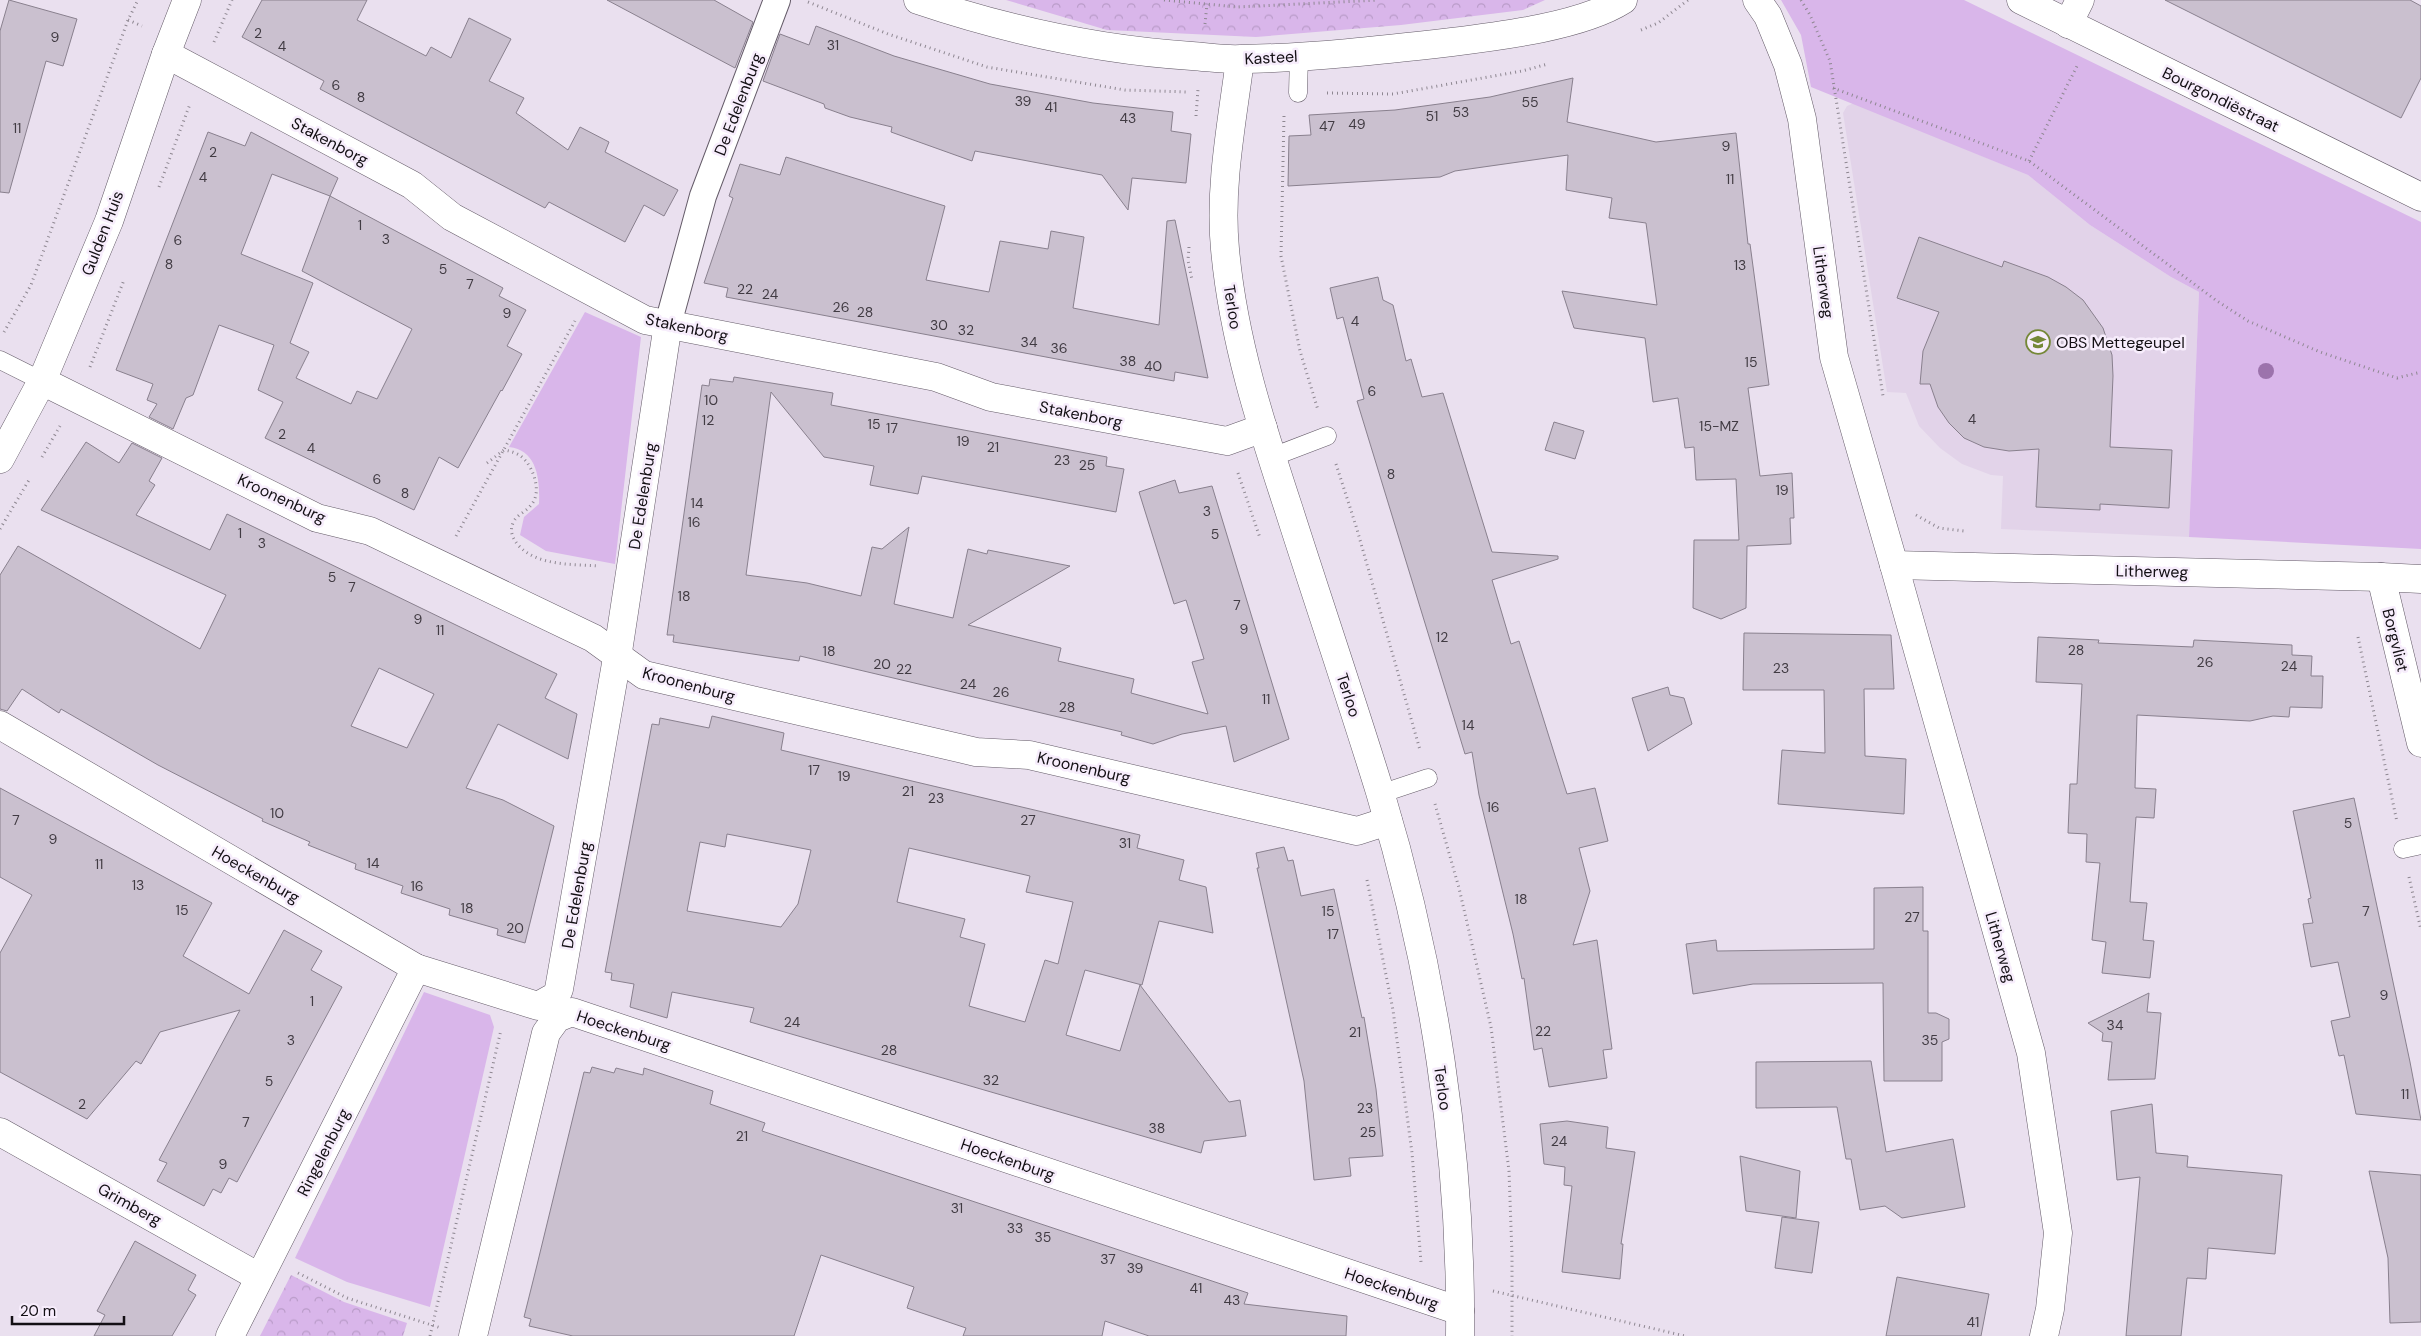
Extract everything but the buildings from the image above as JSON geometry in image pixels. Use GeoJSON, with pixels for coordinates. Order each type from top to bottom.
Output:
{"type":"FeatureCollection","features":[{"type":"Feature","properties":{"kind":"street","name":"Gulden Huis"},"geometry":{"type":"LineString","coordinates":[[0,459],[42,381],[109,221],[166,54],[188,0]]}},
{"type":"Feature","properties":{"kind":"street","name":"De Edelenburg"},"geometry":{"type":"LineString","coordinates":[[474,1335],[546,1033],[559,989],[617,658],[668,324],[703,196],[777,0]]}},
{"type":"Feature","properties":{"kind":"street","name":"Kasteel"},"geometry":{"type":"LineString","coordinates":[[918,0],[977,20],[1069,40],[1150,53],[1240,60],[1393,49],[1485,38],[1577,20],[1614,6],[1623,0]]}},
{"type":"Feature","properties":{"kind":"street","name":"Litherweg"},"geometry":{"type":"LineString","coordinates":[[1757,0],[1768,16],[1792,80],[1802,119],[1834,357],[2030,1053],[2058,1233],[2050,1308],[2044,1336]]}},
{"type":"Feature","properties":{"kind":"street","name":"Bourgondiëstraat"},"geometry":{"type":"LineString","coordinates":[[2021,0],[2421,197]]}},
{"type":"Feature","properties":{"kind":"street"},"geometry":{"type":"LineString","coordinates":[[2068,24],[2080,0]]}},
{"type":"Feature","properties":{"kind":"street","name":"Stakenborg"},"geometry":{"type":"LineString","coordinates":[[166,54],[412,185],[452,217],[645,320],[936,377],[991,397],[1227,441]]}},
{"type":"Feature","properties":{"kind":"street","name":"Terloo"},"geometry":{"type":"LineString","coordinates":[[1240,60],[1226,174],[1225,245],[1233,318],[1263,428],[1388,821],[1425,968],[1446,1102],[1456,1194],[1460,1323]]}},
{"type":"Feature","properties":{"kind":"street","name":"Kroonenburg"},"geometry":{"type":"LineString","coordinates":[[42,381],[317,518],[370,531],[593,638],[617,658],[644,675],[976,752],[1029,755],[1357,831]]}},
{"type":"Feature","properties":{"kind":"street"},"geometry":{"type":"LineString","coordinates":[[1227,441],[1263,428]]}},
{"type":"Feature","properties":{"kind":"street","name":"Litherweg"},"geometry":{"type":"LineString","coordinates":[[1894,565],[2381,577]]}},
{"type":"Feature","properties":{"kind":"street"},"geometry":{"type":"LineString","coordinates":[[2381,577],[2421,579]]}},
{"type":"Feature","properties":{"kind":"street","name":"Borgvliet"},"geometry":{"type":"LineString","coordinates":[[2381,577],[2421,743]]}},
{"type":"Feature","properties":{"kind":"street","name":"Hoeckenburg"},"geometry":{"type":"LineString","coordinates":[[0,725],[416,968],[508,998],[553,1010],[572,1012],[1424,1299],[1460,1323]]}},
{"type":"Feature","properties":{"kind":"street"},"geometry":{"type":"LineString","coordinates":[[1357,831],[1388,821]]}},
{"type":"Feature","properties":{"kind":"street","name":"Ringelenburg"},"geometry":{"type":"LineString","coordinates":[[230,1336],[416,968]]}},
{"type":"Feature","properties":{"kind":"street","name":"Grimberg"},"geometry":{"type":"LineString","coordinates":[[0,1132],[264,1267]]}},
{"type":"Feature","properties":{"kind":"lane"},"geometry":{"type":"LineString","coordinates":[[1298,93],[1300,56]]}},
{"type":"Feature","properties":{"kind":"lane"},"geometry":{"type":"LineString","coordinates":[[0,360],[42,381]]}},
{"type":"Feature","properties":{"kind":"lane"},"geometry":{"type":"LineString","coordinates":[[1272,457],[1327,436]]}},
{"type":"Feature","properties":{"kind":"lane"},"geometry":{"type":"LineString","coordinates":[[1380,794],[1428,778]]}},
{"type":"Feature","properties":{"kind":"lane"},"geometry":{"type":"LineString","coordinates":[[2403,849],[2421,845]]}},
{"type":"Feature","properties":{"kind":"path"},"geometry":{"type":"LineString","coordinates":[[0,339],[31,285],[119,49],[128,20],[138,0]]}},
{"type":"Feature","properties":{"kind":"path"},"geometry":{"type":"LineString","coordinates":[[1164,0],[1236,7],[1378,0]]}},
{"type":"Feature","properties":{"kind":"path"},"geometry":{"type":"LineString","coordinates":[[1236,7],[1237,0]]}},
{"type":"Feature","properties":{"kind":"path"},"geometry":{"type":"LineString","coordinates":[[1801,0],[1810,15],[1830,61],[1884,405]]}},
{"type":"Feature","properties":{"kind":"path"},"geometry":{"type":"LineString","coordinates":[[2029,161],[2092,36]]}},
{"type":"Feature","properties":{"kind":"path"},"geometry":{"type":"LineString","coordinates":[[1792,80],[1835,89],[2029,161],[2209,295],[2248,321],[2320,352],[2397,378],[2421,372]]}},
{"type":"Feature","properties":{"kind":"path"},"geometry":{"type":"LineString","coordinates":[[1195,121],[1198,92]]}},
{"type":"Feature","properties":{"kind":"path"},"geometry":{"type":"LineString","coordinates":[[1285,111],[1281,256],[1300,352],[1358,536],[1428,778],[1459,888],[1491,1027],[1509,1171],[1513,1296],[1512,1336]]}},
{"type":"Feature","properties":{"kind":"path"},"geometry":{"type":"LineString","coordinates":[[1189,242],[1188,260],[1194,288]]}},
{"type":"Feature","properties":{"kind":"path"},"geometry":{"type":"LineString","coordinates":[[440,565],[591,292]]}},
{"type":"Feature","properties":{"kind":"path"},"geometry":{"type":"LineString","coordinates":[[1227,441],[1262,545]]}},
{"type":"Feature","properties":{"kind":"path"},"geometry":{"type":"LineString","coordinates":[[488,464],[504,450]]}},
{"type":"Feature","properties":{"kind":"path"},"geometry":{"type":"LineString","coordinates":[[504,450],[515,452],[526,460],[534,476],[537,490],[532,504],[515,518],[511,528],[512,537],[525,552],[550,562],[631,568]]}},
{"type":"Feature","properties":{"kind":"path"},"geometry":{"type":"LineString","coordinates":[[1912,510],[1918,517],[1940,528],[1969,531]]}},
{"type":"Feature","properties":{"kind":"path"},"geometry":{"type":"LineString","coordinates":[[2358,635],[2421,930]]}},
{"type":"Feature","properties":{"kind":"path"},"geometry":{"type":"LineString","coordinates":[[1357,831],[1393,1010],[1412,1153],[1424,1299]]}},
{"type":"Feature","properties":{"kind":"path"},"geometry":{"type":"LineString","coordinates":[[430,1336],[434,1326],[508,998]]}},
{"type":"Feature","properties":{"kind":"path"},"geometry":{"type":"LineString","coordinates":[[264,1267],[347,1298],[434,1326],[474,1335]]}},
{"type":"Feature","properties":{"kind":"path"},"geometry":{"type":"LineString","coordinates":[[1458,1283],[1685,1336]]}},
{"type":"Feature","properties":{"kind":"shaded area","name":"OBS Mettegeupel"},"geometry":{"type":"Polygon","coordinates":[[[1854,103],[2028,175],[2090,225],[2171,277],[2199,292],[2189,537],[2001,529],[2003,476],[1991,475],[1962,464],[1940,448],[1919,426],[1906,393],[1887,392],[1843,113],[1847,106],[1854,103]]]}},
{"type":"Feature","properties":{"kind":"green space"},"geometry":{"type":"Polygon","coordinates":[[[1006,0],[1545,0],[1523,10],[1401,25],[1256,37],[1107,30],[1006,0]]]}},
{"type":"Feature","properties":{"kind":"green space"},"geometry":{"type":"Polygon","coordinates":[[[1781,0],[1964,0],[2421,222],[2421,549],[2189,537],[2199,292],[2171,277],[2090,225],[2028,175],[1811,87],[1801,35],[1781,0]]]}},
{"type":"Feature","properties":{"kind":"green space"},"geometry":{"type":"Polygon","coordinates":[[[585,312],[641,337],[615,564],[546,551],[520,535],[524,517],[539,504],[538,477],[532,460],[519,449],[509,447],[585,312]]]}},
{"type":"Feature","properties":{"kind":"green space"},"geometry":{"type":"Polygon","coordinates":[[[424,992],[490,1015],[494,1027],[430,1307],[347,1282],[295,1258],[424,992]]]}},
{"type":"Feature","properties":{"kind":"green space"},"geometry":{"type":"Polygon","coordinates":[[[291,1275],[344,1302],[407,1323],[403,1336],[260,1336],[291,1275]]]}},
{"type":"Feature","properties":{"kind":"place","name":"OBS Mettegeupel"},"geometry":{"type":"Point","coordinates":[2038,342]}}]}
